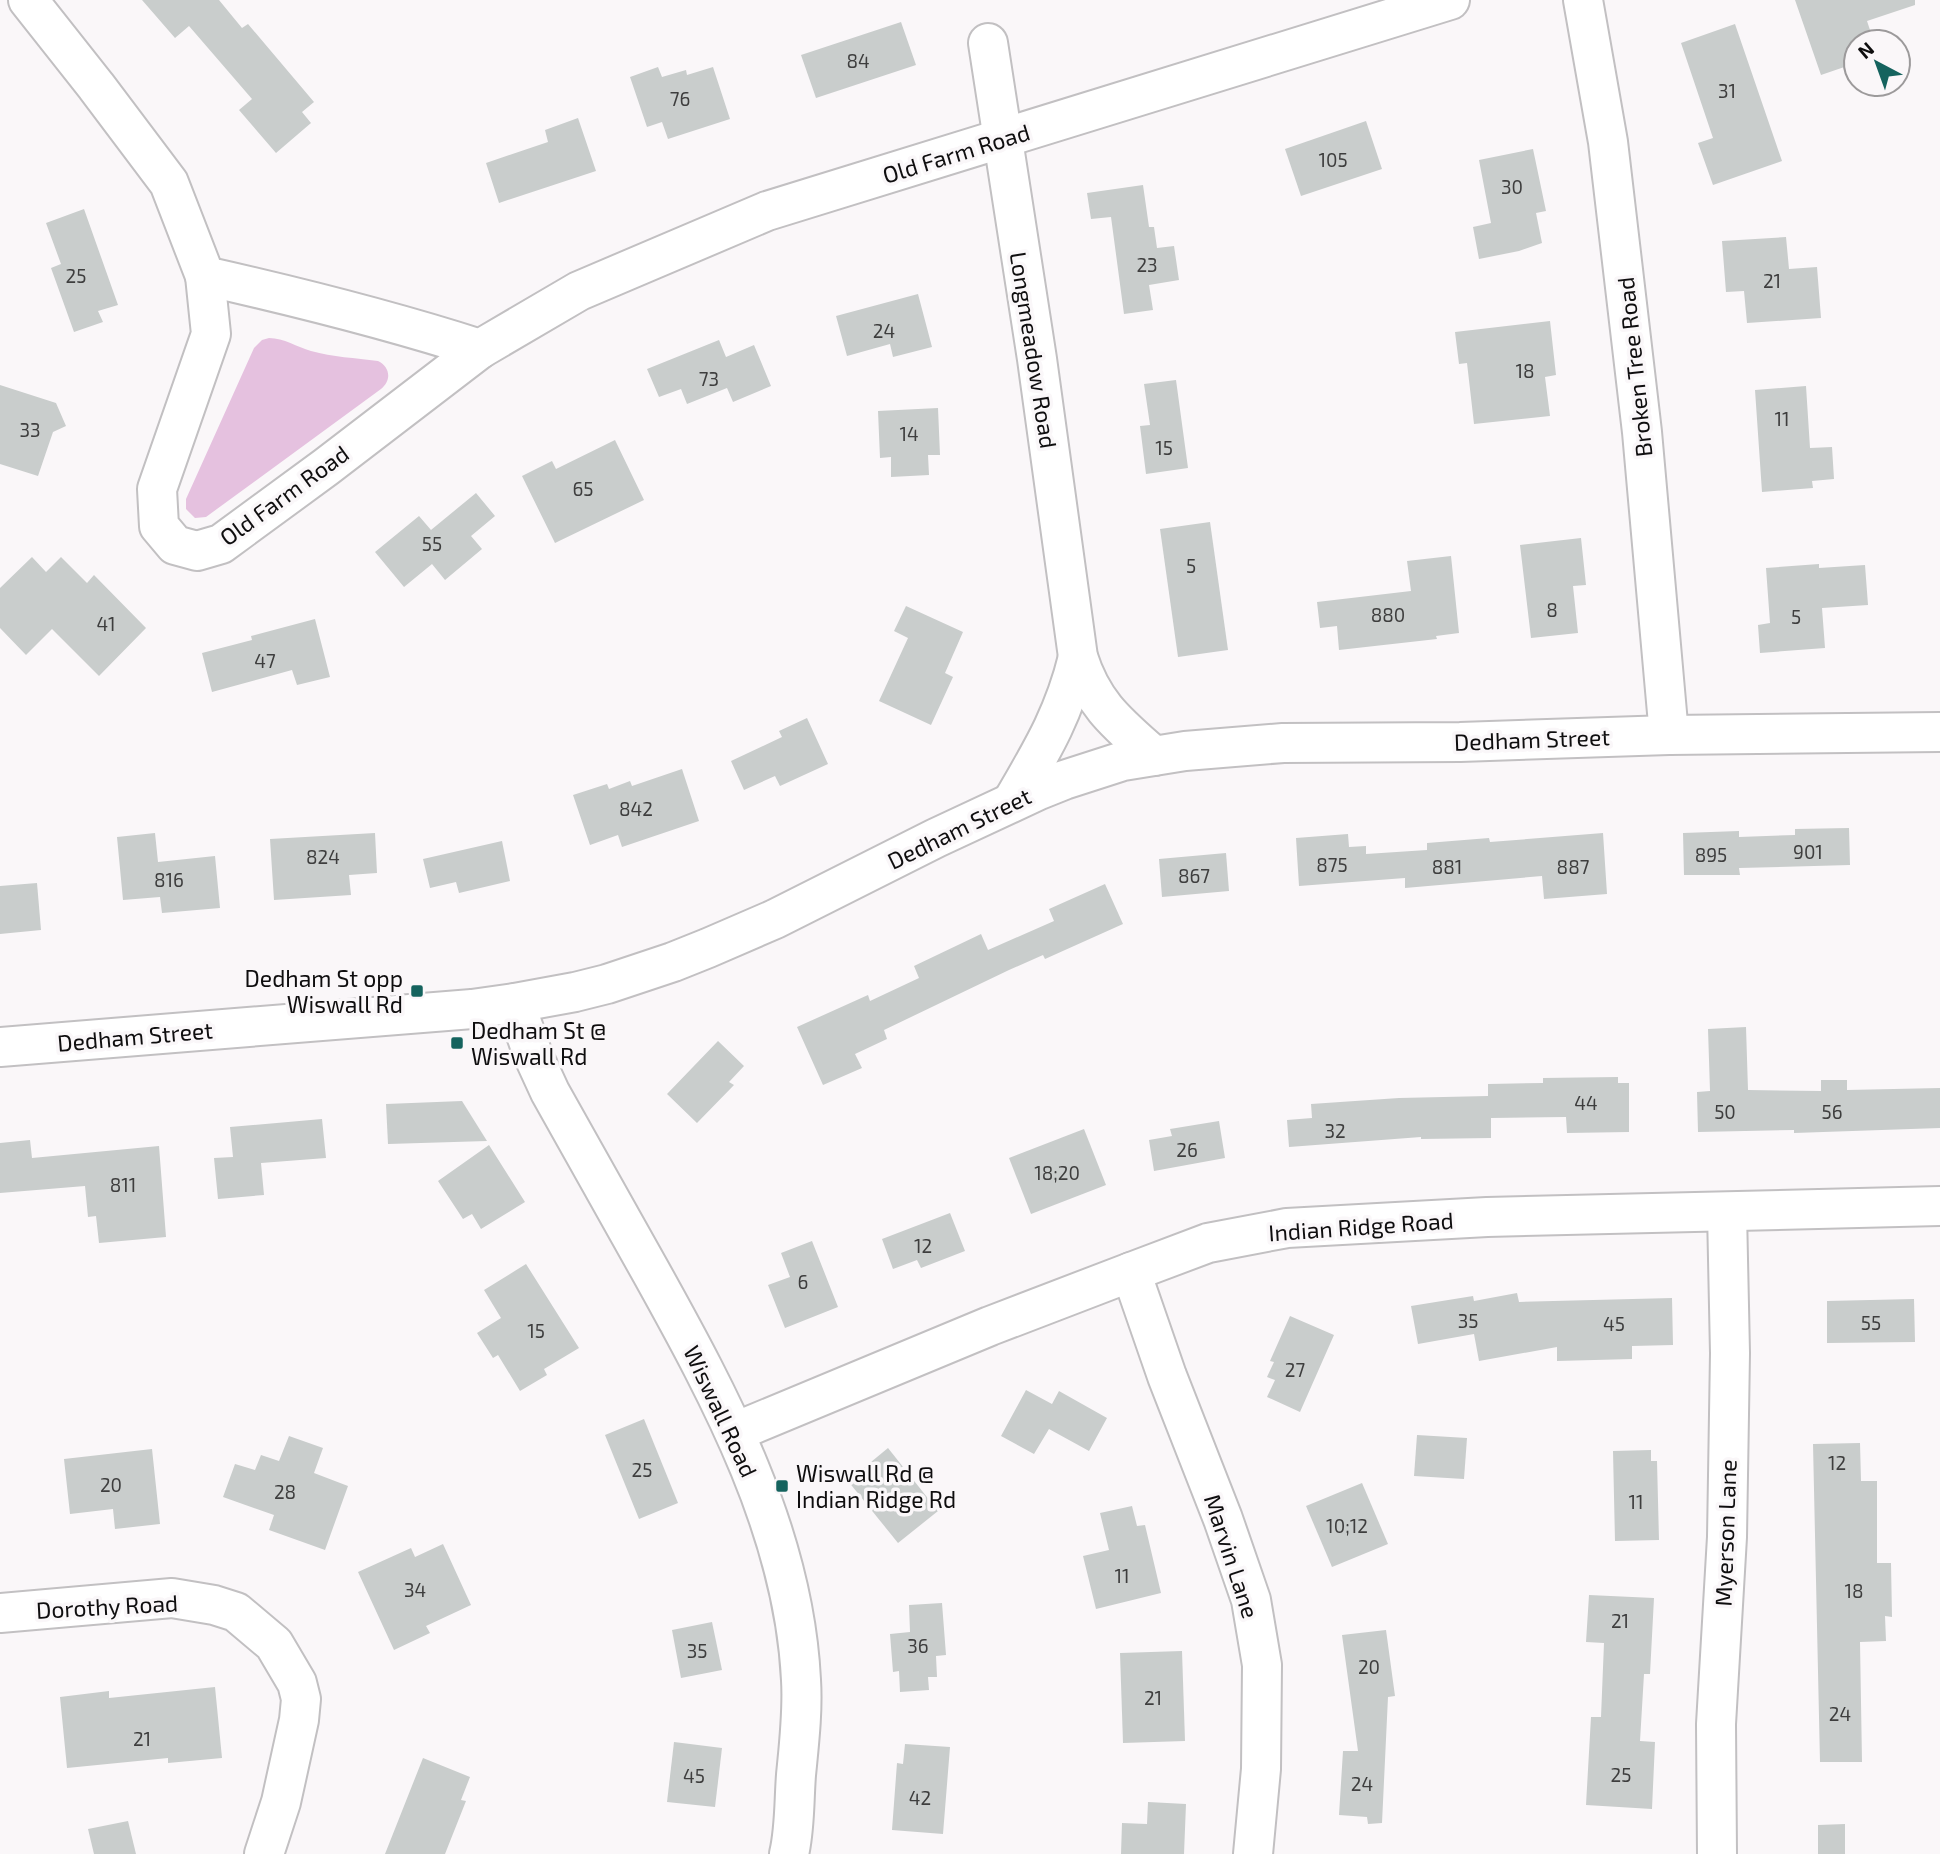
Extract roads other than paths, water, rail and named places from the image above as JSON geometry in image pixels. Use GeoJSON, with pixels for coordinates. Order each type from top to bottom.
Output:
{"type":"FeatureCollection","features":[{"type":"Feature","properties":{"kind":"street","name":"Old Farm Road"},"geometry":{"type":"LineString","coordinates":[[27,0],[169,183],[205,276],[211,334],[157,489],[159,526],[175,545],[197,551],[221,544],[480,349],[579,291],[767,211],[1450,0]]}},
{"type":"Feature","properties":{"kind":"street","name":"Broken Tree Road"},"geometry":{"type":"LineString","coordinates":[[1583,0],[1608,142],[1642,432],[1669,735]]}},
{"type":"Feature","properties":{"kind":"street","name":"Longmeadow Road"},"geometry":{"type":"LineString","coordinates":[[988,43],[1040,381],[1078,657],[1087,683],[1106,711],[1154,756]]}},
{"type":"Feature","properties":{"kind":"street"},"geometry":{"type":"LineString","coordinates":[[205,276],[332,305],[480,349]]}},
{"type":"Feature","properties":{"kind":"street","name":"Longmeadow Road"},"geometry":{"type":"LineString","coordinates":[[1012,802],[1059,718],[1078,657]]}},
{"type":"Feature","properties":{"kind":"street","name":"Dedham Street"},"geometry":{"type":"LineString","coordinates":[[0,1048],[472,1009],[607,984],[708,948],[1012,802],[1074,776],[1123,761],[1185,751],[1283,743],[1940,732]]}},
{"type":"Feature","properties":{"kind":"street","name":"Wiswall Road"},"geometry":{"type":"LineString","coordinates":[[514,1003],[550,1092],[685,1333],[734,1432],[775,1540],[792,1607],[801,1682],[789,1854]]}},
{"type":"Feature","properties":{"kind":"street","name":"Indian Ridge Road"},"geometry":{"type":"LineString","coordinates":[[734,1432],[1002,1321],[1208,1243],[1287,1227],[1487,1217],[1940,1206]]}},
{"type":"Feature","properties":{"kind":"street","name":"Myerson Lane"},"geometry":{"type":"LineString","coordinates":[[1717,1854],[1716,1724],[1727,1537],[1730,1353],[1727,1212]]}},
{"type":"Feature","properties":{"kind":"street","name":"Marvin Lane"},"geometry":{"type":"LineString","coordinates":[[1131,1272],[1251,1600],[1262,1665],[1261,1769],[1253,1854]]}},
{"type":"Feature","properties":{"kind":"street","name":"Dorothy Road"},"geometry":{"type":"LineString","coordinates":[[0,1613],[172,1598],[214,1605],[236,1612],[274,1644],[297,1683],[301,1699],[281,1802],[264,1854]]}},
{"type":"Feature","properties":{"kind":"place","name":"Dedham St opp Wiswall Rd"},"geometry":{"type":"Point","coordinates":[417,991]}},
{"type":"Feature","properties":{"kind":"place","name":"Dedham St @ Wiswall Rd"},"geometry":{"type":"Point","coordinates":[457,1043]}},
{"type":"Feature","properties":{"kind":"place","name":"Wiswall Rd @ Indian Ridge Rd"},"geometry":{"type":"Point","coordinates":[782,1486]}}]}
